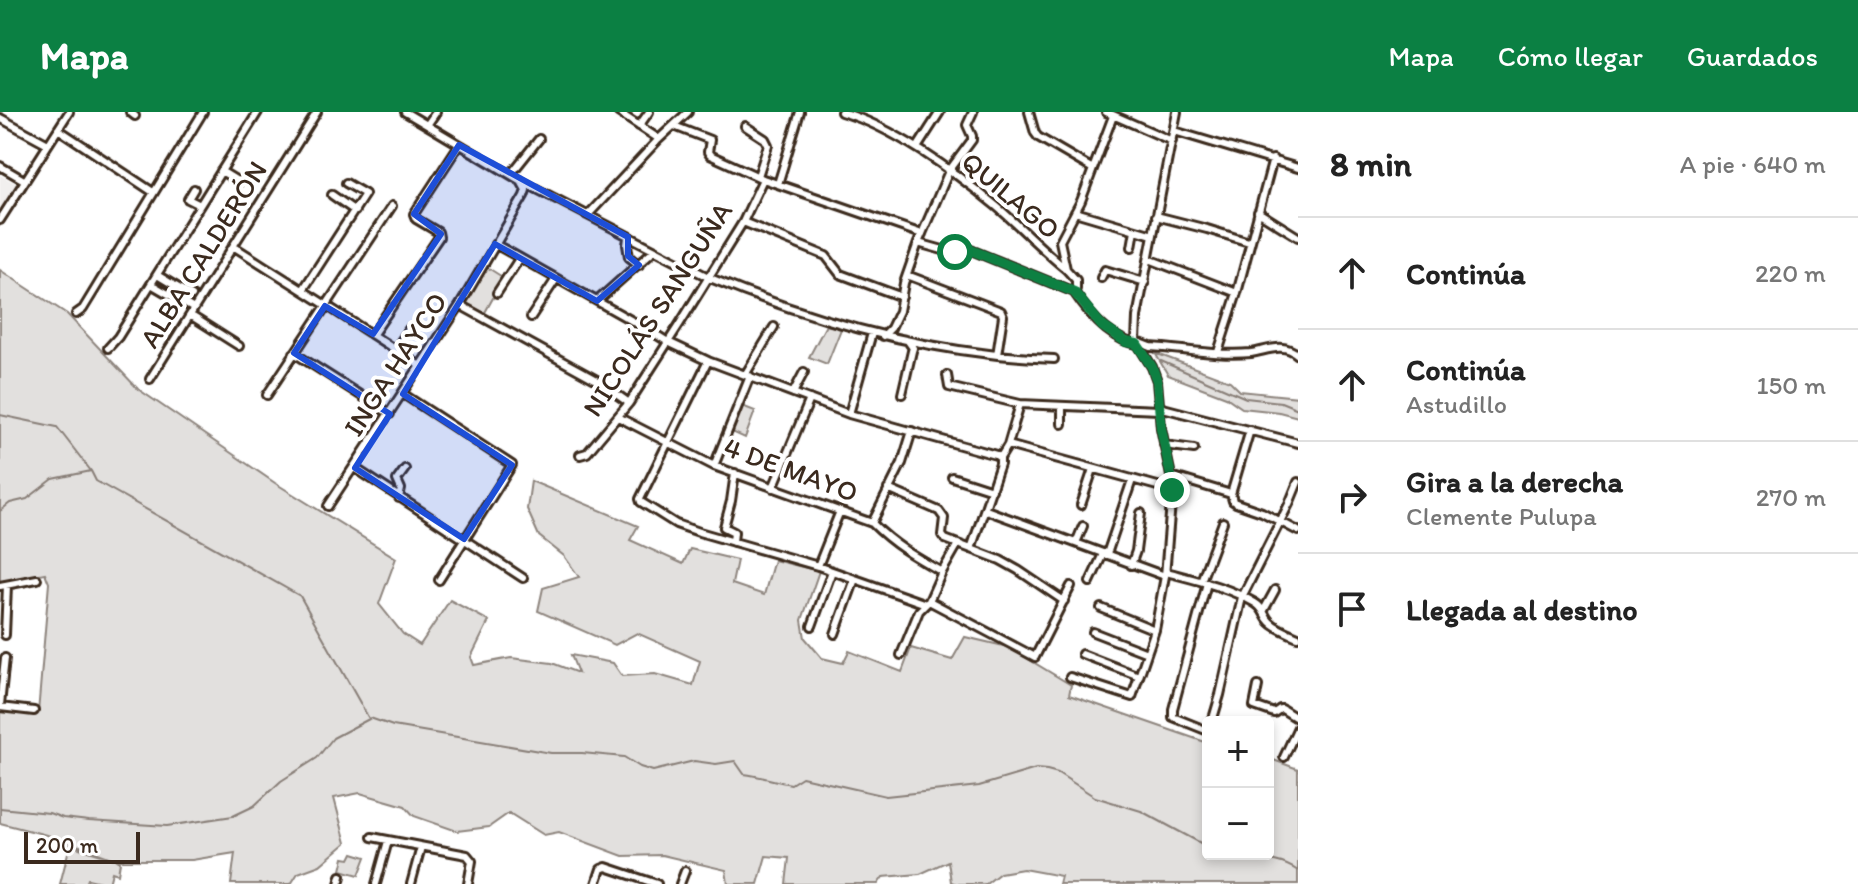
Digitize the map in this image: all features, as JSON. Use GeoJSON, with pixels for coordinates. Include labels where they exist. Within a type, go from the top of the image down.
{"type":"FeatureCollection","features":[{"type":"Feature","properties":{"kind":"street"},"geometry":{"type":"LineString","coordinates":[[0,220],[69,112]]}},
{"type":"Feature","properties":{"kind":"street"},"geometry":{"type":"LineString","coordinates":[[76,314],[83,309],[203,112]]}},
{"type":"Feature","properties":{"kind":"street"},"geometry":{"type":"LineString","coordinates":[[108,348],[118,337],[258,112]]}},
{"type":"Feature","properties":{"kind":"street","name":"ALBA CALDERÓN"},"geometry":{"type":"LineString","coordinates":[[150,379],[317,112]]}},
{"type":"Feature","properties":{"kind":"street"},"geometry":{"type":"LineString","coordinates":[[405,112],[521,181],[710,278],[790,308],[883,336],[997,355],[1054,359]]}},
{"type":"Feature","properties":{"kind":"street"},"geometry":{"type":"LineString","coordinates":[[427,125],[436,112]]}},
{"type":"Feature","properties":{"kind":"street"},"geometry":{"type":"LineString","coordinates":[[618,112],[659,139]]}},
{"type":"Feature","properties":{"kind":"street"},"geometry":{"type":"LineString","coordinates":[[639,126],[649,112]]}},
{"type":"Feature","properties":{"kind":"street"},"geometry":{"type":"LineString","coordinates":[[588,215],[688,112]]}},
{"type":"Feature","properties":{"kind":"street"},"geometry":{"type":"LineString","coordinates":[[778,184],[800,112]]}},
{"type":"Feature","properties":{"kind":"street","name":"QUILAGO"},"geometry":{"type":"LineString","coordinates":[[841,112],[863,115],[917,148],[997,206],[1066,269]]}},
{"type":"Feature","properties":{"kind":"street"},"geometry":{"type":"LineString","coordinates":[[917,148],[940,112]]}},
{"type":"Feature","properties":{"kind":"street"},"geometry":{"type":"LineString","coordinates":[[883,336],[891,328],[899,311],[918,243],[949,171],[972,140],[967,125],[972,112]]}},
{"type":"Feature","properties":{"kind":"street"},"geometry":{"type":"LineString","coordinates":[[1029,112],[1038,137],[1093,169]]}},
{"type":"Feature","properties":{"kind":"street"},"geometry":{"type":"LineString","coordinates":[[1106,112],[1172,141]]}},
{"type":"Feature","properties":{"kind":"street"},"geometry":{"type":"LineString","coordinates":[[1070,677],[1132,697],[1155,630],[1166,574],[1171,476],[1156,375],[1137,342],[1137,317],[1177,112]]}},
{"type":"Feature","properties":{"kind":"street"},"geometry":{"type":"LineString","coordinates":[[1074,292],[1076,280],[1066,269],[1060,241],[1075,212],[1113,116]]}},
{"type":"Feature","properties":{"kind":"street"},"geometry":{"type":"LineString","coordinates":[[0,118],[48,144]]}},
{"type":"Feature","properties":{"kind":"street"},"geometry":{"type":"LineString","coordinates":[[674,126],[708,138],[710,155],[760,178],[922,234]]}},
{"type":"Feature","properties":{"kind":"street","name":"NICOLÁS SANGUÑA"},"geometry":{"type":"LineString","coordinates":[[580,455],[587,453],[629,403],[743,222],[760,178],[768,145],[767,140],[745,126]]}},
{"type":"Feature","properties":{"kind":"street"},"geometry":{"type":"LineString","coordinates":[[58,129],[153,192]]}},
{"type":"Feature","properties":{"kind":"street"},"geometry":{"type":"LineString","coordinates":[[1174,131],[1298,168]]}},
{"type":"Feature","properties":{"kind":"street"},"geometry":{"type":"LineString","coordinates":[[511,174],[539,139]]}},
{"type":"Feature","properties":{"kind":"street"},"geometry":{"type":"LineString","coordinates":[[373,334],[439,237],[438,232],[416,219],[414,214],[459,145]]}},
{"type":"Feature","properties":{"kind":"street"},"geometry":{"type":"LineString","coordinates":[[1218,352],[1273,159]]}},
{"type":"Feature","properties":{"kind":"street"},"geometry":{"type":"LineString","coordinates":[[0,166],[24,180]]}},
{"type":"Feature","properties":{"kind":"street"},"geometry":{"type":"LineString","coordinates":[[221,171],[239,182]]}},
{"type":"Feature","properties":{"kind":"street","name":"INGA HAYCO"},"geometry":{"type":"LineString","coordinates":[[328,506],[460,305],[526,193],[521,181]]}},
{"type":"Feature","properties":{"kind":"street"},"geometry":{"type":"LineString","coordinates":[[303,290],[365,194],[346,183]]}},
{"type":"Feature","properties":{"kind":"street"},"geometry":{"type":"LineString","coordinates":[[182,207],[194,189]]}},
{"type":"Feature","properties":{"kind":"street"},"geometry":{"type":"LineString","coordinates":[[332,195],[355,211]]}},
{"type":"Feature","properties":{"kind":"street"},"geometry":{"type":"LineString","coordinates":[[188,199],[200,205]]}},
{"type":"Feature","properties":{"kind":"street"},"geometry":{"type":"LineString","coordinates":[[267,395],[392,206]]}},
{"type":"Feature","properties":{"kind":"street"},"geometry":{"type":"LineString","coordinates":[[1075,212],[1153,235]]}},
{"type":"Feature","properties":{"kind":"street"},"geometry":{"type":"LineString","coordinates":[[1258,212],[1298,237]]}},
{"type":"Feature","properties":{"kind":"street"},"geometry":{"type":"LineString","coordinates":[[1156,216],[1249,242]]}},
{"type":"Feature","properties":{"kind":"street"},"geometry":{"type":"LineString","coordinates":[[743,222],[826,256],[840,274],[902,297]]}},
{"type":"Feature","properties":{"kind":"street"},"geometry":{"type":"LineString","coordinates":[[1132,247],[1135,230]]}},
{"type":"Feature","properties":{"kind":"street"},"geometry":{"type":"LineString","coordinates":[[628,237],[629,257],[639,265]]}},
{"type":"Feature","properties":{"kind":"street"},"geometry":{"type":"LineString","coordinates":[[918,243],[950,252],[966,248],[1074,292],[1102,326],[1126,342],[1235,354],[1282,347],[1298,355]]}},
{"type":"Feature","properties":{"kind":"street"},"geometry":{"type":"LineString","coordinates":[[232,244],[420,366]]}},
{"type":"Feature","properties":{"kind":"street"},"geometry":{"type":"LineString","coordinates":[[495,244],[668,342],[708,361],[849,414],[1000,458]]}},
{"type":"Feature","properties":{"kind":"street"},"geometry":{"type":"LineString","coordinates":[[597,301],[654,250]]}},
{"type":"Feature","properties":{"kind":"street"},"geometry":{"type":"LineString","coordinates":[[497,293],[519,259]]}},
{"type":"Feature","properties":{"kind":"street"},"geometry":{"type":"LineString","coordinates":[[1149,259],[1237,293]]}},
{"type":"Feature","properties":{"kind":"street"},"geometry":{"type":"LineString","coordinates":[[1101,278],[1105,270],[1145,282]]}},
{"type":"Feature","properties":{"kind":"street"},"geometry":{"type":"LineString","coordinates":[[157,275],[192,296]]}},
{"type":"Feature","properties":{"kind":"street"},"geometry":{"type":"LineString","coordinates":[[907,275],[1001,311],[1003,316],[997,355]]}},
{"type":"Feature","properties":{"kind":"street"},"geometry":{"type":"LineString","coordinates":[[531,317],[556,279]]}},
{"type":"Feature","properties":{"kind":"street"},"geometry":{"type":"LineString","coordinates":[[151,284],[239,346]]}},
{"type":"Feature","properties":{"kind":"street"},"geometry":{"type":"LineString","coordinates":[[460,305],[595,379],[629,403]]}},
{"type":"Feature","properties":{"kind":"street"},"geometry":{"type":"LineString","coordinates":[[714,466],[748,376],[774,327]]}},
{"type":"Feature","properties":{"kind":"street"},"geometry":{"type":"LineString","coordinates":[[395,350],[409,329]]}},
{"type":"Feature","properties":{"kind":"street"},"geometry":{"type":"LineString","coordinates":[[849,414],[872,333]]}},
{"type":"Feature","properties":{"kind":"street"},"geometry":{"type":"LineString","coordinates":[[902,394],[913,348],[908,341]]}},
{"type":"Feature","properties":{"kind":"street"},"geometry":{"type":"LineString","coordinates":[[294,353],[390,414]]}},
{"type":"Feature","properties":{"kind":"street"},"geometry":{"type":"LineString","coordinates":[[708,361],[640,499],[676,524],[928,602],[1035,657],[1071,586]]}},
{"type":"Feature","properties":{"kind":"street"},"geometry":{"type":"LineString","coordinates":[[793,393],[804,372]]}},
{"type":"Feature","properties":{"kind":"street"},"geometry":{"type":"LineString","coordinates":[[947,375],[949,387],[1020,404],[1159,409],[1298,443]]}},
{"type":"Feature","properties":{"kind":"street"},"geometry":{"type":"LineString","coordinates":[[403,394],[512,465],[439,580]]}},
{"type":"Feature","properties":{"kind":"street"},"geometry":{"type":"LineString","coordinates":[[773,488],[810,399]]}},
{"type":"Feature","properties":{"kind":"street"},"geometry":{"type":"LineString","coordinates":[[971,549],[1020,404]]}},
{"type":"Feature","properties":{"kind":"street"},"geometry":{"type":"LineString","coordinates":[[1062,406],[1062,424]]}},
{"type":"Feature","properties":{"kind":"street","name":"4 DE MAYO"},"geometry":{"type":"LineString","coordinates":[[618,417],[714,466],[872,523],[904,552],[942,572]]}},
{"type":"Feature","properties":{"kind":"street"},"geometry":{"type":"LineString","coordinates":[[1250,430],[1231,494],[1233,501],[1298,531]]}},
{"type":"Feature","properties":{"kind":"street"},"geometry":{"type":"LineString","coordinates":[[872,523],[902,463],[912,431]]}},
{"type":"Feature","properties":{"kind":"street"},"geometry":{"type":"LineString","coordinates":[[1008,445],[1172,490]]}},
{"type":"Feature","properties":{"kind":"street"},"geometry":{"type":"LineString","coordinates":[[1164,445],[1194,449]]}},
{"type":"Feature","properties":{"kind":"street"},"geometry":{"type":"LineString","coordinates":[[355,468],[523,578]]}},
{"type":"Feature","properties":{"kind":"street"},"geometry":{"type":"LineString","coordinates":[[386,489],[405,469]]}},
{"type":"Feature","properties":{"kind":"street"},"geometry":{"type":"LineString","coordinates":[[1081,505],[1093,469]]}},
{"type":"Feature","properties":{"kind":"street"},"geometry":{"type":"LineString","coordinates":[[733,542],[734,532],[724,527],[735,473]]}},
{"type":"Feature","properties":{"kind":"street"},"geometry":{"type":"LineString","coordinates":[[1171,476],[1231,494]]}},
{"type":"Feature","properties":{"kind":"street"},"geometry":{"type":"LineString","coordinates":[[952,477],[992,490]]}},
{"type":"Feature","properties":{"kind":"street"},"geometry":{"type":"LineString","coordinates":[[397,480],[401,489],[399,498]]}},
{"type":"Feature","properties":{"kind":"street"},"geometry":{"type":"LineString","coordinates":[[1090,582],[1103,554],[1108,551],[1132,480]]}},
{"type":"Feature","properties":{"kind":"street"},"geometry":{"type":"LineString","coordinates":[[1214,716],[1242,597],[1298,482]]}},
{"type":"Feature","properties":{"kind":"street"},"geometry":{"type":"LineString","coordinates":[[888,489],[939,511],[944,518],[942,535],[945,539],[1018,570],[1064,601]]}},
{"type":"Feature","properties":{"kind":"street"},"geometry":{"type":"LineString","coordinates":[[986,510],[1131,565],[1204,582],[1242,597],[1264,610],[1273,625],[1298,637]]}},
{"type":"Feature","properties":{"kind":"street"},"geometry":{"type":"LineString","coordinates":[[818,566],[840,511]]}},
{"type":"Feature","properties":{"kind":"street"},"geometry":{"type":"LineString","coordinates":[[1131,565],[1141,513]]}},
{"type":"Feature","properties":{"kind":"street"},"geometry":{"type":"LineString","coordinates":[[1202,729],[1173,719],[1173,709],[1204,582],[1223,522]]}},
{"type":"Feature","properties":{"kind":"street"},"geometry":{"type":"LineString","coordinates":[[1076,543],[1083,526]]}},
{"type":"Feature","properties":{"kind":"street"},"geometry":{"type":"LineString","coordinates":[[901,655],[919,611],[928,602],[958,544]]}},
{"type":"Feature","properties":{"kind":"street"},"geometry":{"type":"LineString","coordinates":[[812,626],[832,571]]}},
{"type":"Feature","properties":{"kind":"street"},"geometry":{"type":"LineString","coordinates":[[5,635],[4,586],[37,579]]}},
{"type":"Feature","properties":{"kind":"street"},"geometry":{"type":"LineString","coordinates":[[835,634],[855,579]]}},
{"type":"Feature","properties":{"kind":"street"},"geometry":{"type":"LineString","coordinates":[[1264,610],[1275,590]]}},
{"type":"Feature","properties":{"kind":"street"},"geometry":{"type":"LineString","coordinates":[[1101,608],[1155,630]]}},
{"type":"Feature","properties":{"kind":"street"},"geometry":{"type":"LineString","coordinates":[[1093,632],[1147,653]]}},
{"type":"Feature","properties":{"kind":"street"},"geometry":{"type":"LineString","coordinates":[[1082,654],[1139,676]]}},
{"type":"Feature","properties":{"kind":"street"},"geometry":{"type":"LineString","coordinates":[[5,658],[0,706],[34,711]]}},
{"type":"Feature","properties":{"kind":"street"},"geometry":{"type":"LineString","coordinates":[[1258,686],[1254,706],[1274,713],[1282,709],[1298,719]]}},
{"type":"Feature","properties":{"kind":"street"},"geometry":{"type":"LineString","coordinates":[[1284,757],[1298,727]]}},
{"type":"Feature","properties":{"kind":"street"},"geometry":{"type":"LineString","coordinates":[[372,837],[470,857],[468,884]]}},
{"type":"Feature","properties":{"kind":"street"},"geometry":{"type":"LineString","coordinates":[[376,884],[388,841]]}},
{"type":"Feature","properties":{"kind":"street"},"geometry":{"type":"LineString","coordinates":[[411,884],[421,847]]}},
{"type":"Feature","properties":{"kind":"street"},"geometry":{"type":"LineString","coordinates":[[596,884],[601,869],[606,867],[657,884]]}},
{"type":"Feature","properties":{"kind":"street"},"geometry":{"type":"LineString","coordinates":[[680,884],[685,871]]}},
{"type":"Feature","properties":{"kind":"street"},"geometry":{"type":"LineString","coordinates":[[339,884],[341,876]]}},
{"type":"Feature","properties":{"kind":"highlighted area"},"geometry":{"type":"Polygon","coordinates":[[[459,145],[628,237],[628,256],[639,265],[597,301],[495,244],[403,394],[512,465],[464,539],[355,468],[390,414],[294,353],[325,306],[373,334],[441,234],[414,214],[459,145]]]}},
{"type":"Feature","properties":{"kind":"shaded area"},"geometry":{"type":"Polygon","coordinates":[[[0,175],[17,184],[0,215],[0,175]]]}},
{"type":"Feature","properties":{"kind":"shaded area"},"geometry":{"type":"Polygon","coordinates":[[[485,266],[504,278],[483,316],[463,304],[485,266]]]}},
{"type":"Feature","properties":{"kind":"shaded area"},"geometry":{"type":"Polygon","coordinates":[[[0,270],[67,314],[138,389],[275,483],[396,558],[379,604],[403,634],[420,645],[450,600],[489,621],[471,657],[474,665],[511,658],[552,663],[578,673],[571,655],[613,663],[622,676],[655,674],[693,685],[700,661],[637,633],[615,645],[538,611],[543,588],[579,577],[564,556],[539,536],[527,509],[531,481],[638,526],[630,540],[683,564],[690,549],[737,560],[732,584],[764,595],[774,560],[819,571],[802,620],[805,638],[822,658],[843,663],[849,651],[902,672],[911,648],[952,660],[965,637],[1008,647],[1071,685],[1069,695],[1202,741],[1202,860],[1274,860],[1274,760],[1298,769],[1298,884],[1059,884],[1061,876],[1023,869],[1000,873],[986,884],[957,884],[951,882],[948,861],[920,874],[883,877],[878,884],[786,884],[789,858],[766,856],[758,884],[728,884],[726,870],[662,855],[623,856],[559,832],[544,835],[509,813],[489,827],[457,831],[414,816],[405,806],[360,793],[334,798],[346,843],[320,865],[298,873],[291,884],[231,884],[235,853],[192,860],[117,860],[120,862],[118,874],[112,872],[109,884],[88,879],[86,884],[60,884],[70,845],[114,859],[58,838],[0,823],[0,709],[38,713],[49,583],[45,573],[0,582],[0,270]]]}},
{"type":"Feature","properties":{"kind":"shaded area"},"geometry":{"type":"Polygon","coordinates":[[[826,325],[841,329],[827,364],[809,357],[826,325]]]}},
{"type":"Feature","properties":{"kind":"shaded area"},"geometry":{"type":"Polygon","coordinates":[[[1155,353],[1230,381],[1240,391],[1298,397],[1298,417],[1242,408],[1226,397],[1168,375],[1155,353]]]}},
{"type":"Feature","properties":{"kind":"shaded area"},"geometry":{"type":"Polygon","coordinates":[[[742,406],[755,411],[745,438],[732,432],[742,406]]]}},
{"type":"Feature","properties":{"kind":"shaded area"},"geometry":{"type":"Polygon","coordinates":[[[353,853],[366,857],[359,875],[341,870],[344,858],[350,859],[353,853]]]}},
{"type":"Feature","properties":{"kind":"waterway"},"geometry":{"type":"LineString","coordinates":[[1161,361],[1246,398],[1281,402],[1298,409]]}},
{"type":"Feature","properties":{"kind":"waterway"},"geometry":{"type":"LineString","coordinates":[[0,415],[57,427],[96,481],[300,596],[368,717]]}},
{"type":"Feature","properties":{"kind":"waterway"},"geometry":{"type":"LineString","coordinates":[[0,511],[10,503],[27,499],[53,479],[91,471]]}},
{"type":"Feature","properties":{"kind":"waterway"},"geometry":{"type":"LineString","coordinates":[[370,718],[393,726],[551,753],[624,757],[653,771],[694,761],[716,764],[735,761],[744,774],[791,784],[802,777],[886,796],[979,786],[1036,769],[1047,770],[1058,773],[1095,797],[1141,811],[1202,844]]}},
{"type":"Feature","properties":{"kind":"waterway"},"geometry":{"type":"LineString","coordinates":[[0,808],[89,821],[167,826],[233,816],[254,806],[281,781],[317,758],[333,738],[369,719]]}},
{"type":"Feature","properties":{"kind":"waterway"},"geometry":{"type":"LineString","coordinates":[[1262,860],[1280,862],[1298,871]]}},
{"type":"Feature","properties":{"kind":"route"},"geometry":{"type":"LineString","coordinates":[[955,252],[966,248],[1074,292],[1102,326],[1126,342],[1137,344],[1156,375],[1172,490]]}}]}
